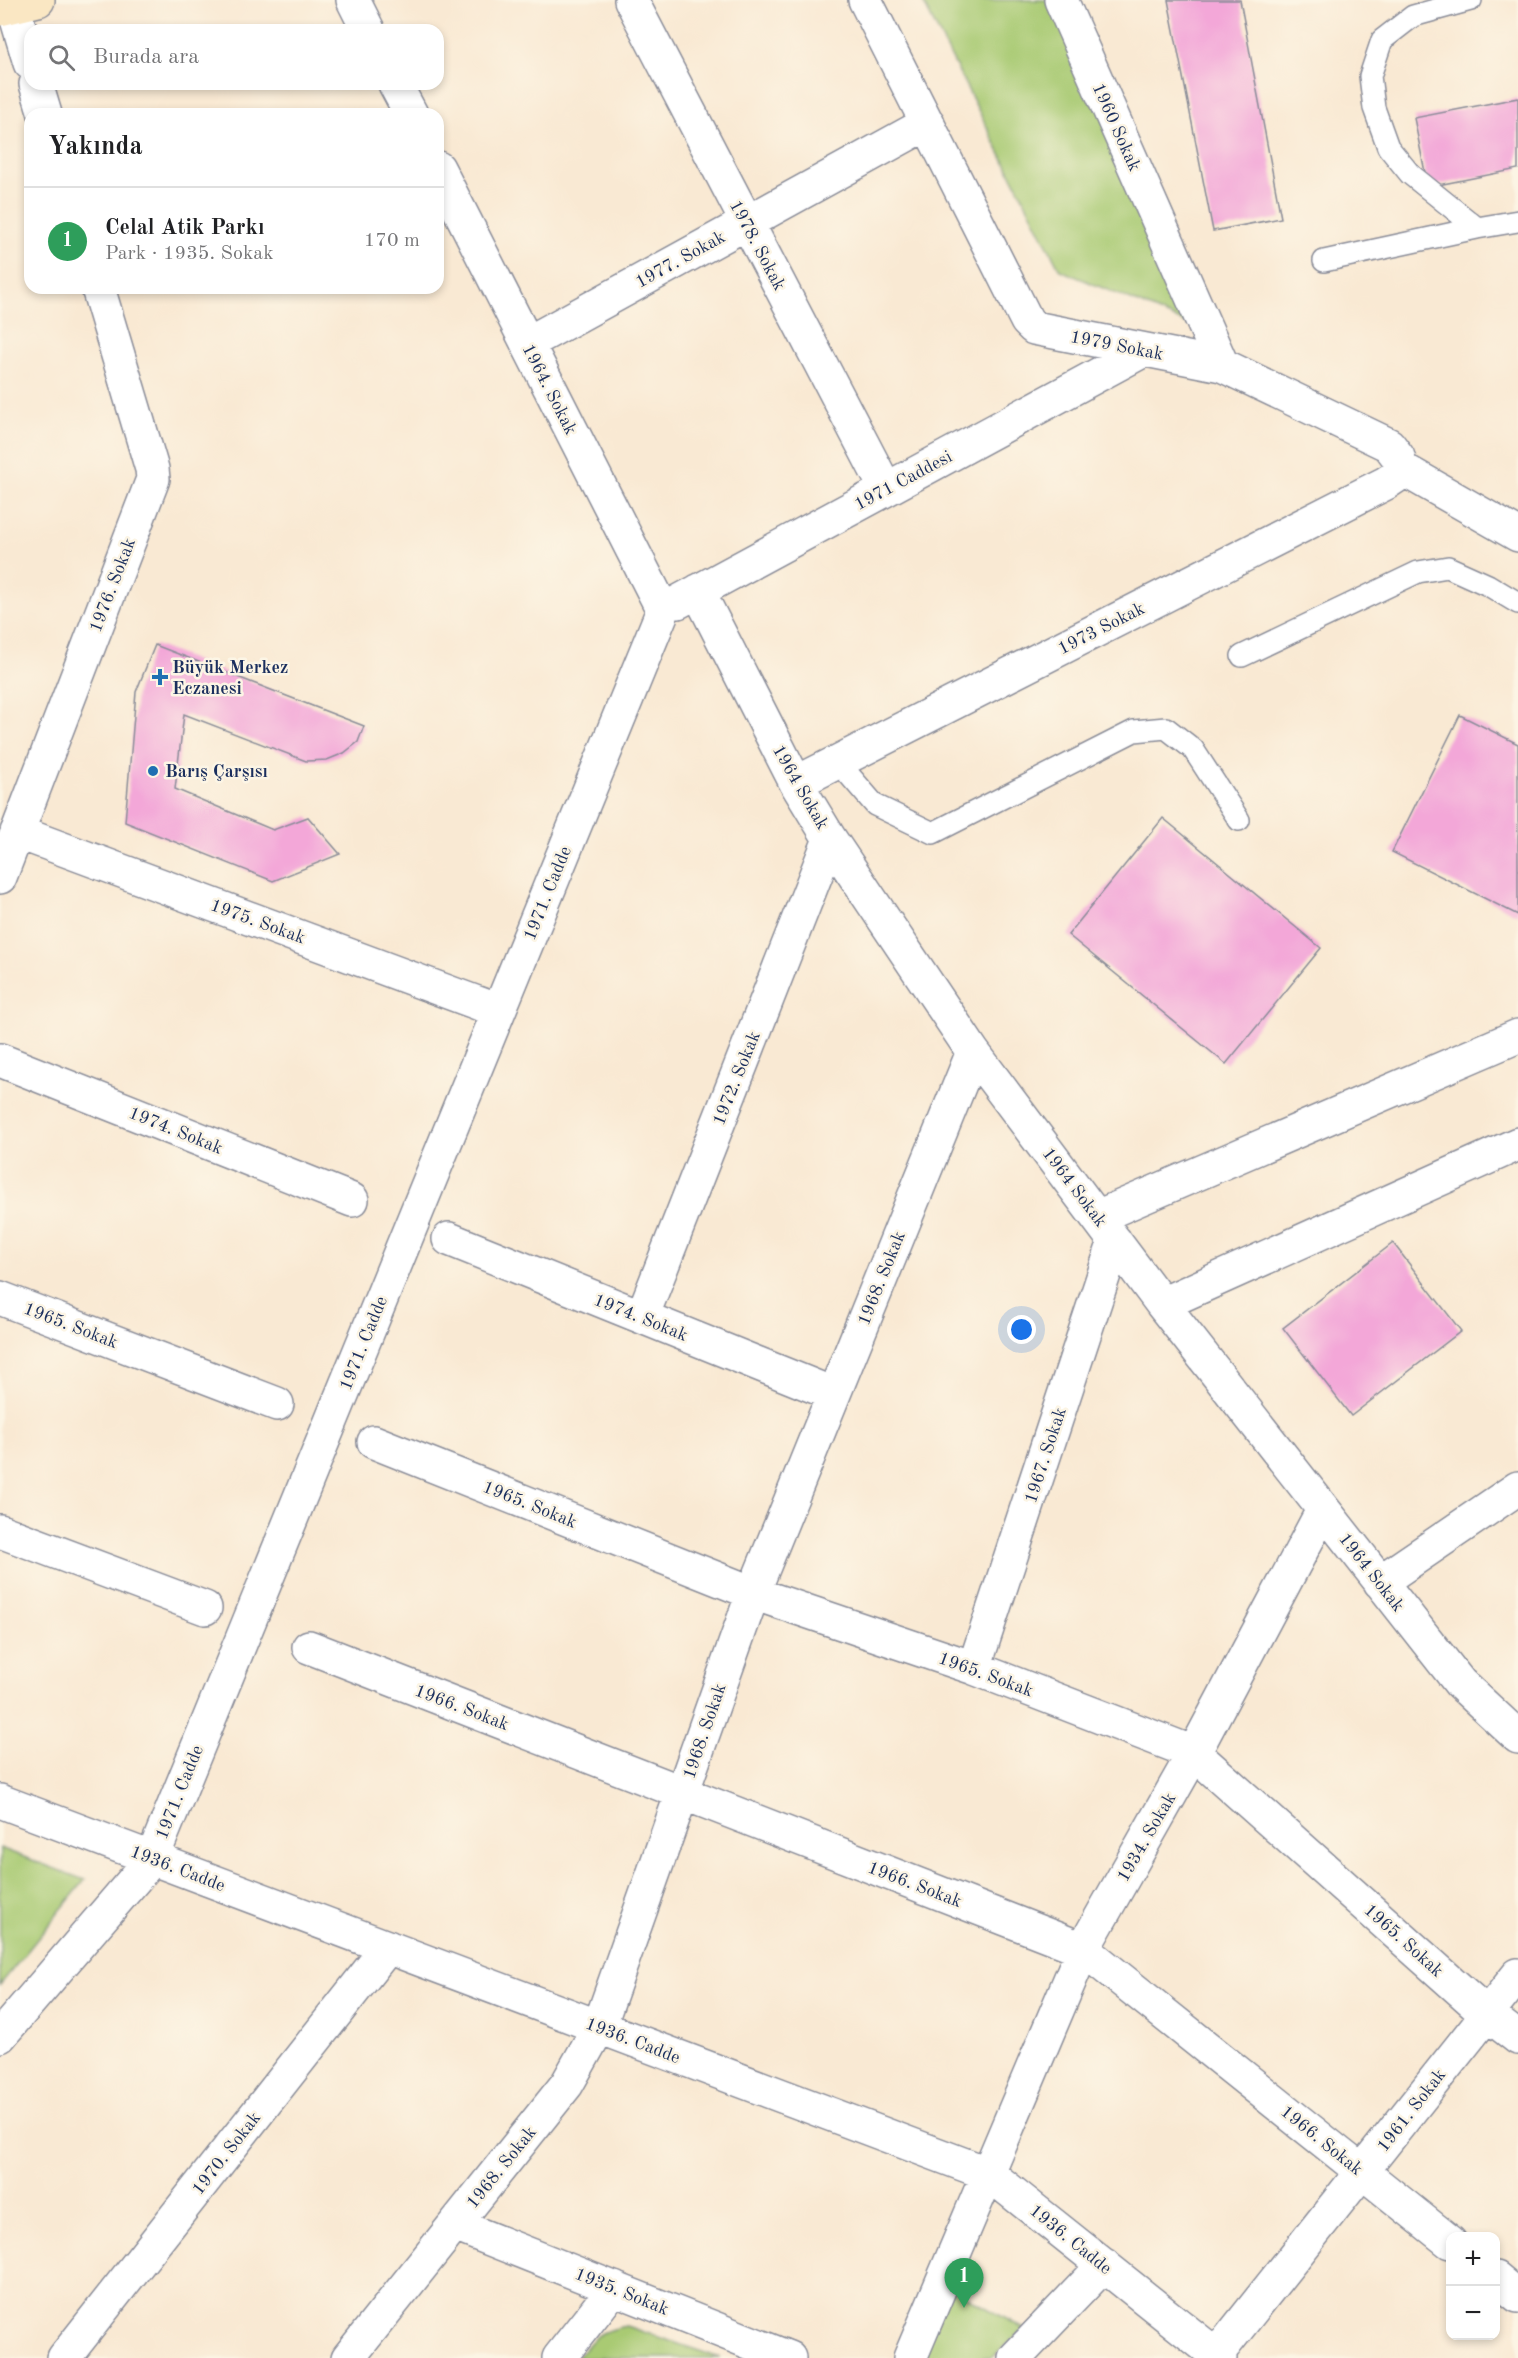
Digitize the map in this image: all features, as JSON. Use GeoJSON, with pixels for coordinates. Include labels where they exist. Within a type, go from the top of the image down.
{"type":"FeatureCollection","features":[{"type":"Feature","properties":{"kind":"street"},"geometry":{"type":"LineString","coordinates":[[353,0],[365,24]]}},
{"type":"Feature","properties":{"kind":"street","name":"1978. Sokak"},"geometry":{"type":"LineString","coordinates":[[631,0],[886,489]]}},
{"type":"Feature","properties":{"kind":"street","name":"1979 Sokak"},"geometry":{"type":"LineString","coordinates":[[865,0],[1027,321],[1034,328],[1222,365],[1389,446],[1398,457],[1401,468],[1518,535]]}},
{"type":"Feature","properties":{"kind":"street","name":"1960 Sokak"},"geometry":{"type":"LineString","coordinates":[[1061,0],[1222,365]]}},
{"type":"Feature","properties":{"kind":"street"},"geometry":{"type":"LineString","coordinates":[[17,5],[24,36]]}},
{"type":"Feature","properties":{"kind":"street"},"geometry":{"type":"LineString","coordinates":[[38,90],[43,108]]}},
{"type":"Feature","properties":{"kind":"street"},"geometry":{"type":"LineString","coordinates":[[398,90],[408,108]]}},
{"type":"Feature","properties":{"kind":"street","name":"1977. Sokak"},"geometry":{"type":"LineString","coordinates":[[528,343],[928,123]]}},
{"type":"Feature","properties":{"kind":"street","name":"1964. Sokak"},"geometry":{"type":"LineString","coordinates":[[444,180],[663,610]]}},
{"type":"Feature","properties":{"kind":"street","name":"1976. Sokak"},"geometry":{"type":"LineString","coordinates":[[0,877],[153,479],[152,469],[100,294]]}},
{"type":"Feature","properties":{"kind":"street","name":"1971 Caddesi"},"geometry":{"type":"LineString","coordinates":[[663,610],[1144,350]]}},
{"type":"Feature","properties":{"kind":"street","name":"1973 Sokak"},"geometry":{"type":"LineString","coordinates":[[796,783],[1386,483],[1395,477],[1401,468]]}},
{"type":"Feature","properties":{"kind":"street","name":"1964 Sokak"},"geometry":{"type":"LineString","coordinates":[[698,591],[796,783],[830,839],[973,1052],[1162,1304],[1460,1683],[1518,1737]]}},
{"type":"Feature","properties":{"kind":"street","name":"1971. Cadde"},"geometry":{"type":"LineString","coordinates":[[0,2036],[152,1858],[663,610]]}},
{"type":"Feature","properties":{"kind":"street","name":"1975. Sokak"},"geometry":{"type":"LineString","coordinates":[[17,832],[499,1011]]}},
{"type":"Feature","properties":{"kind":"street","name":"1972. Sokak"},"geometry":{"type":"LineString","coordinates":[[642,1317],[830,839]]}},
{"type":"Feature","properties":{"kind":"street"},"geometry":{"type":"LineString","coordinates":[[1106,1229],[1518,1036]]}},
{"type":"Feature","properties":{"kind":"street","name":"1968. Sokak"},"geometry":{"type":"LineString","coordinates":[[348,2358],[567,2084],[599,2027],[753,1593],[973,1052]]}},
{"type":"Feature","properties":{"kind":"street","name":"1974. Sokak"},"geometry":{"type":"LineString","coordinates":[[0,1060],[352,1200]]}},
{"type":"Feature","properties":{"kind":"street"},"geometry":{"type":"LineString","coordinates":[[1162,1304],[1518,1144]]}},
{"type":"Feature","properties":{"kind":"street","name":"1967. Sokak"},"geometry":{"type":"LineString","coordinates":[[974,1668],[1106,1229]]}},
{"type":"Feature","properties":{"kind":"street","name":"1974. Sokak"},"geometry":{"type":"LineString","coordinates":[[448,1239],[833,1394]]}},
{"type":"Feature","properties":{"kind":"street","name":"1965. Sokak"},"geometry":{"type":"LineString","coordinates":[[0,1298],[277,1404]]}},
{"type":"Feature","properties":{"kind":"street","name":"1965. Sokak"},"geometry":{"type":"LineString","coordinates":[[374,1442],[753,1593],[974,1668],[1194,1753],[1518,2038]]}},
{"type":"Feature","properties":{"kind":"street"},"geometry":{"type":"LineString","coordinates":[[1380,1582],[1518,1488]]}},
{"type":"Feature","properties":{"kind":"street","name":"1934. Sokak"},"geometry":{"type":"LineString","coordinates":[[989,2174],[1083,1949],[1194,1753],[1323,1510]]}},
{"type":"Feature","properties":{"kind":"street"},"geometry":{"type":"LineString","coordinates":[[0,1531],[205,1608]]}},
{"type":"Feature","properties":{"kind":"street","name":"1966. Sokak"},"geometry":{"type":"LineString","coordinates":[[309,1647],[1083,1949],[1446,2239]]}},
{"type":"Feature","properties":{"kind":"street","name":"1936. Cadde"},"geometry":{"type":"LineString","coordinates":[[0,1801],[989,2174],[1217,2357]]}},
{"type":"Feature","properties":{"kind":"street","name":"1970. Sokak"},"geometry":{"type":"LineString","coordinates":[[64,2358],[388,1947]]}},
{"type":"Feature","properties":{"kind":"street","name":"1961. Sokak"},"geometry":{"type":"LineString","coordinates":[[1217,2357],[1518,1975]]}},
{"type":"Feature","properties":{"kind":"street"},"geometry":{"type":"LineString","coordinates":[[910,2358],[989,2174]]}},
{"type":"Feature","properties":{"kind":"street","name":"1935. Sokak"},"geometry":{"type":"LineString","coordinates":[[455,2225],[789,2358]]}},
{"type":"Feature","properties":{"kind":"street"},"geometry":{"type":"LineString","coordinates":[[1015,2358],[1104,2265]]}},
{"type":"Feature","properties":{"kind":"street"},"geometry":{"type":"LineString","coordinates":[[1500,2281],[1518,2296]]}},
{"type":"Feature","properties":{"kind":"street"},"geometry":{"type":"LineString","coordinates":[[559,2358],[614,2288]]}},
{"type":"Feature","properties":{"kind":"lane"},"geometry":{"type":"LineString","coordinates":[[1472,0],[1413,16],[1382,40],[1370,76],[1374,108],[1388,147],[1410,174],[1477,228]]}},
{"type":"Feature","properties":{"kind":"lane"},"geometry":{"type":"LineString","coordinates":[[1324,261],[1518,221]]}},
{"type":"Feature","properties":{"kind":"lane"},"geometry":{"type":"LineString","coordinates":[[1242,656],[1418,572],[1448,567],[1488,585],[1518,603]]}},
{"type":"Feature","properties":{"kind":"lane"},"geometry":{"type":"LineString","coordinates":[[838,762],[875,805],[933,833],[1134,731],[1166,728],[1192,749],[1239,820]]}},
{"type":"Feature","properties":{"kind":"green space"},"geometry":{"type":"Polygon","coordinates":[[[922,0],[1061,0],[1209,333],[1060,270],[922,0]]]}},
{"type":"Feature","properties":{"kind":"green space"},"geometry":{"type":"Polygon","coordinates":[[[0,1848],[85,1880],[0,1985],[0,1848]]]}},
{"type":"Feature","properties":{"kind":"green space"},"geometry":{"type":"Polygon","coordinates":[[[950,2287],[1024,2329],[992,2358],[920,2358],[950,2287]]]}},
{"type":"Feature","properties":{"kind":"green space"},"geometry":{"type":"Polygon","coordinates":[[[626,2326],[720,2358],[577,2358],[598,2336],[609,2330],[626,2326]]]}},
{"type":"Feature","properties":{"kind":"building"},"geometry":{"type":"Polygon","coordinates":[[[1168,0],[1240,0],[1281,218],[1213,231],[1168,0]]]}},
{"type":"Feature","properties":{"kind":"building"},"geometry":{"type":"Polygon","coordinates":[[[1518,98],[1518,169],[1428,187],[1414,118],[1518,98]]]}},
{"type":"Feature","properties":{"kind":"building","name":"Barış Çarşısı"},"geometry":{"type":"Polygon","coordinates":[[[155,645],[364,726],[358,742],[344,753],[327,760],[306,761],[184,714],[175,789],[273,830],[308,817],[340,854],[273,881],[125,822],[136,692],[155,645]]]}},
{"type":"Feature","properties":{"kind":"building"},"geometry":{"type":"Polygon","coordinates":[[[1460,715],[1518,744],[1518,915],[1392,852],[1460,715]]]}},
{"type":"Feature","properties":{"kind":"building"},"geometry":{"type":"Polygon","coordinates":[[[1163,818],[1321,948],[1226,1064],[1068,935],[1163,818]]]}},
{"type":"Feature","properties":{"kind":"building"},"geometry":{"type":"Polygon","coordinates":[[[1393,1243],[1461,1331],[1351,1416],[1283,1328],[1393,1243]]]}},
{"type":"Feature","properties":{"kind":"place","name":"Büyük Merkez Eczanesi"},"geometry":{"type":"Point","coordinates":[160,677]}},
{"type":"Feature","properties":{"kind":"place","name":"Barış Çarşısı"},"geometry":{"type":"Point","coordinates":[153,771]}},
{"type":"Feature","properties":{"kind":"place","name":"Celal Atik Parkı"},"geometry":{"type":"Point","coordinates":[964,2308]}}]}
